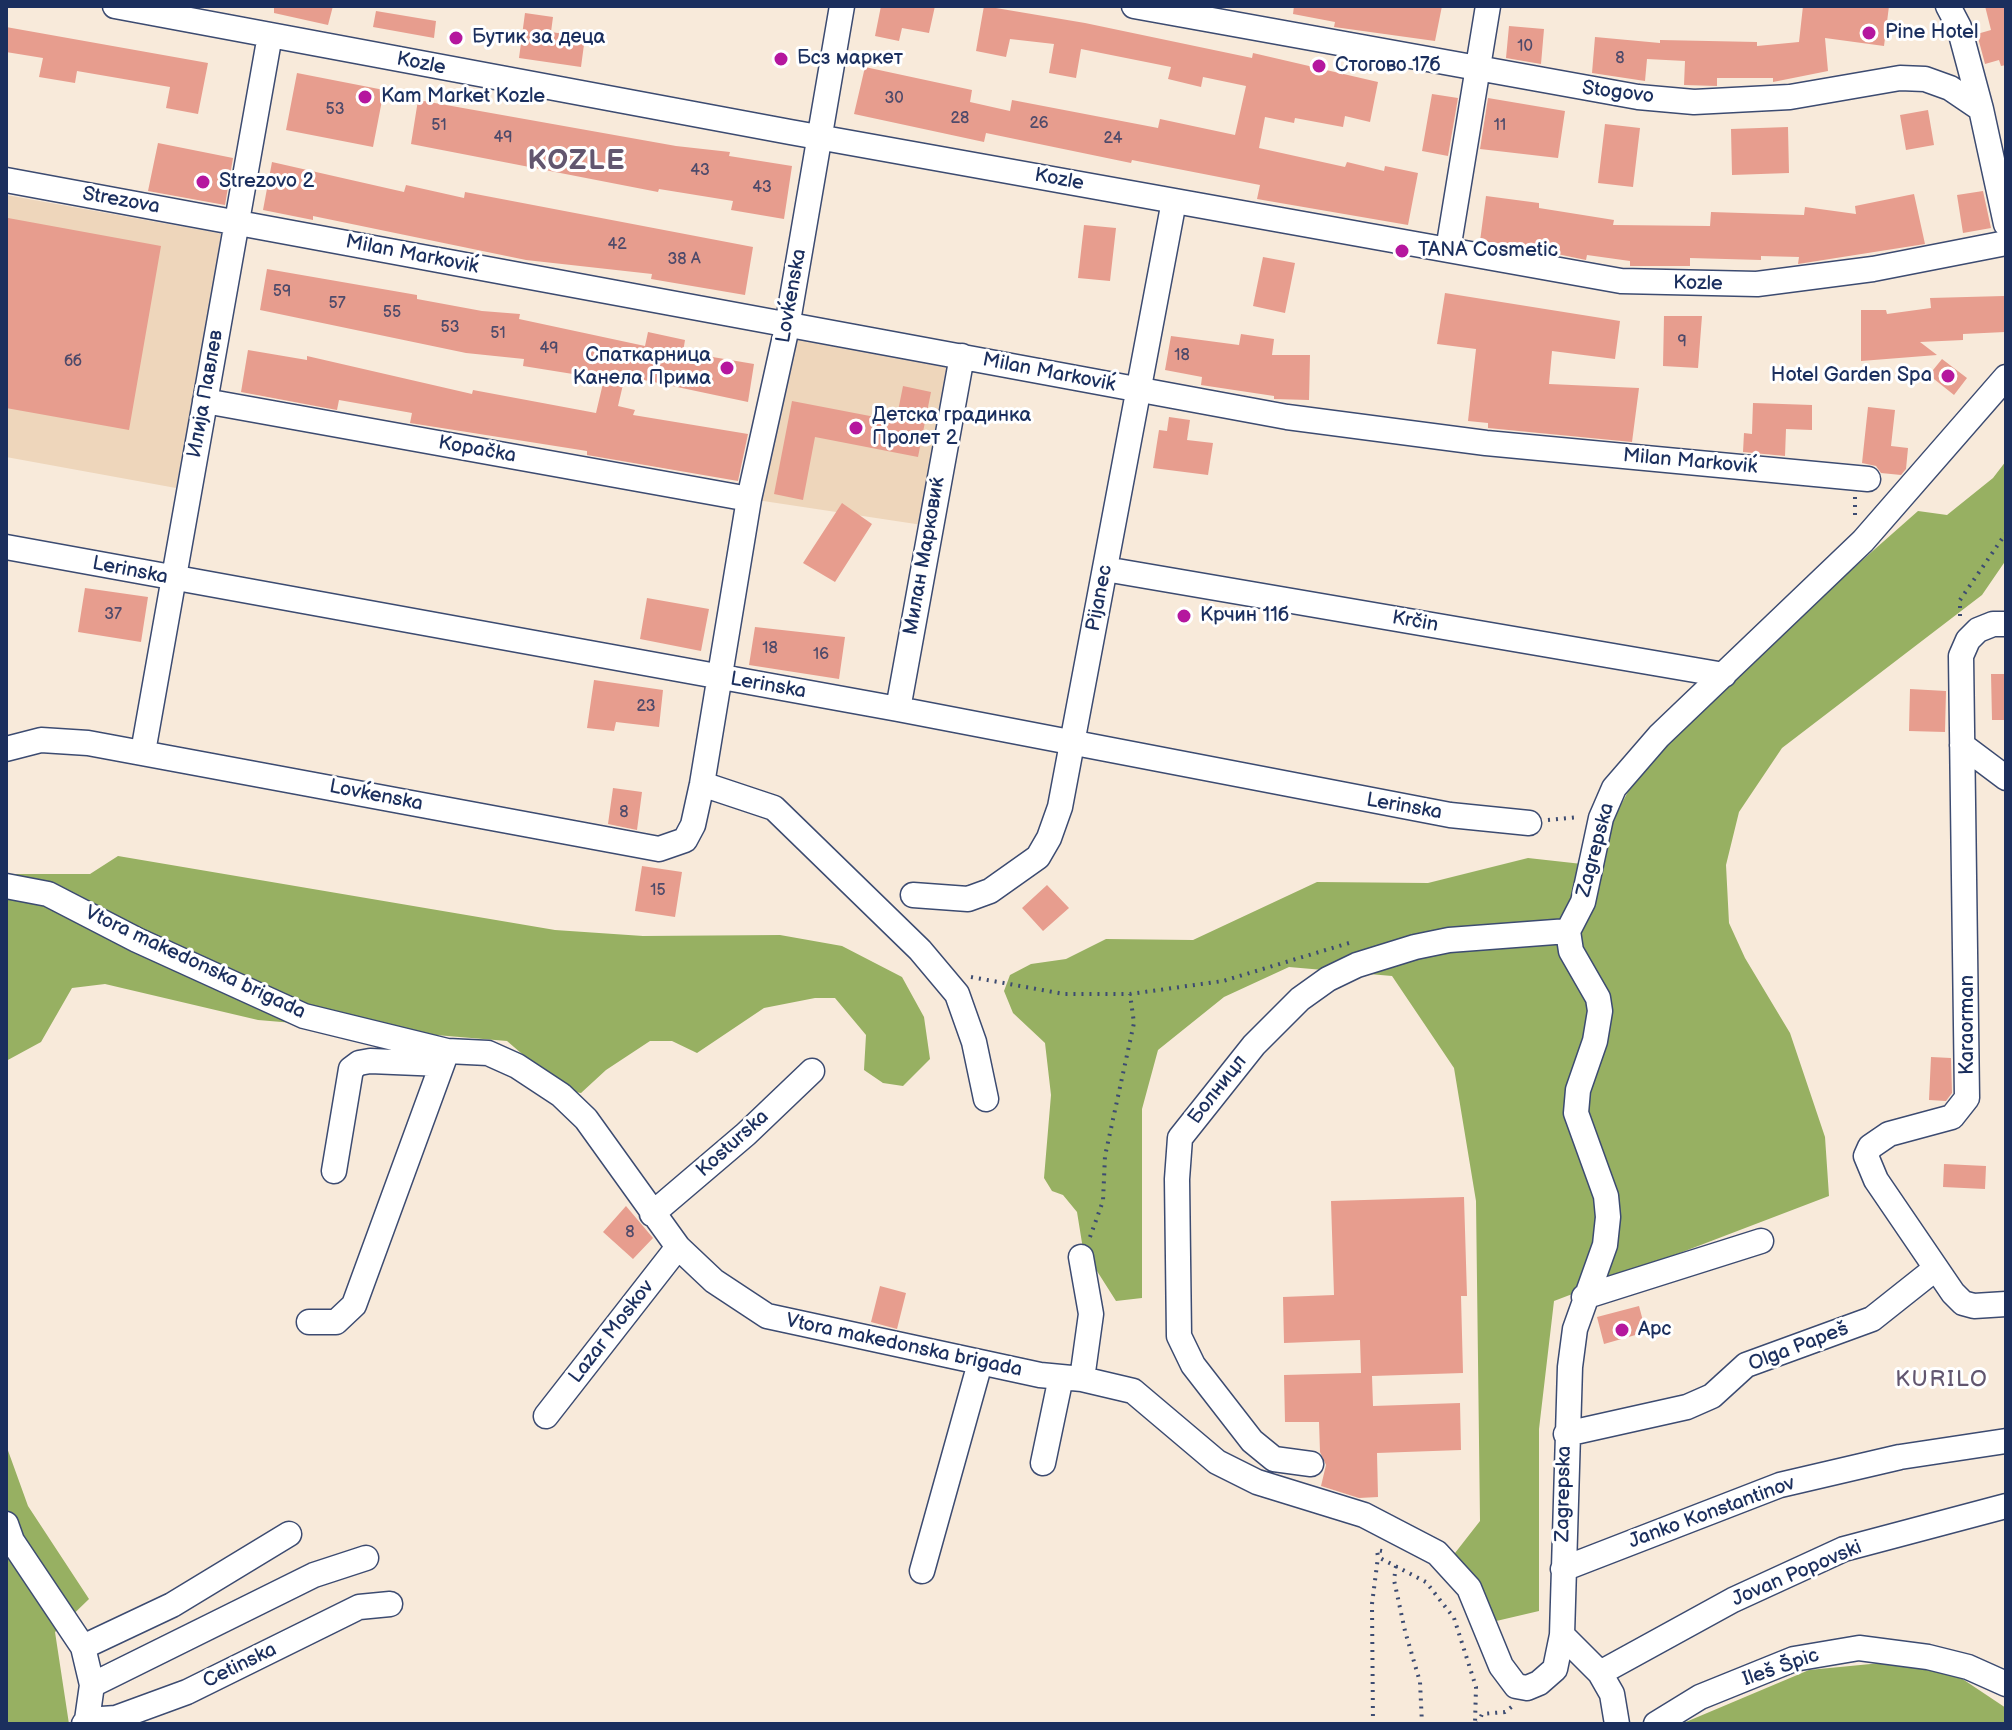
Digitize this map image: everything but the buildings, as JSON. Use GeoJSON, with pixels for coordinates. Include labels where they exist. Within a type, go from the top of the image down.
{"type":"FeatureCollection","features":[{"type":"Feature","properties":{"kind":"street","name":"Kozle"},"geometry":{"type":"LineString","coordinates":[[115,6],[819,137],[1621,281],[1700,285],[1818,278],[2006,243]]}},
{"type":"Feature","properties":{"kind":"street","name":"Lovḱenska"},"geometry":{"type":"LineString","coordinates":[[6,749],[41,740],[60,740],[143,752],[659,849],[685,840],[693,825],[702,784],[749,499],[787,327],[842,6]]}},
{"type":"Feature","properties":{"kind":"street","name":"Stogovo"},"geometry":{"type":"LineString","coordinates":[[1134,6],[1592,91],[1694,102],[1790,97],[1900,78],[1925,79],[1950,88],[1981,109]]}},
{"type":"Feature","properties":{"kind":"street"},"geometry":{"type":"LineString","coordinates":[[1448,250],[1480,71],[1488,6]]}},
{"type":"Feature","properties":{"kind":"street"},"geometry":{"type":"LineString","coordinates":[[1948,6],[1959,27],[1981,109],[2006,224]]}},
{"type":"Feature","properties":{"kind":"street","name":"Илија Павлев"},"geometry":{"type":"LineString","coordinates":[[143,752],[270,35]]}},
{"type":"Feature","properties":{"kind":"street","name":"Strezova"},"geometry":{"type":"LineString","coordinates":[[6,180],[237,222]]}},
{"type":"Feature","properties":{"kind":"street","name":"Pijanec"},"geometry":{"type":"LineString","coordinates":[[913,895],[968,899],[1008,881],[1038,857],[1060,807],[1174,201]]}},
{"type":"Feature","properties":{"kind":"street","name":"Milan Markoviḱ"},"geometry":{"type":"LineString","coordinates":[[237,222],[787,327],[1390,432],[1862,478]]}},
{"type":"Feature","properties":{"kind":"street","name":"Милан Марковиќ"},"geometry":{"type":"LineString","coordinates":[[898,709],[962,356]]}},
{"type":"Feature","properties":{"kind":"street","name":"Zagrepska"},"geometry":{"type":"LineString","coordinates":[[1562,1635],[1566,1434],[1575,1329],[1605,1245],[1608,1217],[1606,1196],[1576,1113],[1578,1090],[1600,1022],[1598,998],[1578,966],[1568,931],[1583,902],[1601,818],[1614,788],[1639,757],[1863,541],[2006,377]]}},
{"type":"Feature","properties":{"kind":"street","name":"Kopačka"},"geometry":{"type":"LineString","coordinates":[[205,401],[749,499]]}},
{"type":"Feature","properties":{"kind":"street","name":"Lerinska"},"geometry":{"type":"LineString","coordinates":[[6,547],[174,580],[898,709],[1450,815],[1529,823]]}},
{"type":"Feature","properties":{"kind":"street","name":"Krčin"},"geometry":{"type":"LineString","coordinates":[[1105,569],[1724,675]]}},
{"type":"Feature","properties":{"kind":"street"},"geometry":{"type":"LineString","coordinates":[[1961,656],[1968,640],[1978,630],[1993,624],[2006,624]]}},
{"type":"Feature","properties":{"kind":"street","name":"Karaorman"},"geometry":{"type":"LineString","coordinates":[[1961,656],[1969,1063],[1967,1098],[1952,1117],[1889,1134],[1870,1147],[1866,1156],[1876,1180],[1923,1246],[1935,1269],[1963,1303],[2006,1304]]}},
{"type":"Feature","properties":{"kind":"street"},"geometry":{"type":"LineString","coordinates":[[1962,745],[2006,778]]}},
{"type":"Feature","properties":{"kind":"street"},"geometry":{"type":"LineString","coordinates":[[702,784],[774,808],[790,820],[937,970],[957,994],[974,1042],[986,1099]]}},
{"type":"Feature","properties":{"kind":"street","name":"Vtora makedonska brigada"},"geometry":{"type":"LineString","coordinates":[[6,886],[48,894],[137,940],[304,1016],[444,1057],[488,1053],[517,1066],[561,1095],[586,1119],[678,1247],[714,1281],[767,1316],[980,1363],[1133,1391],[1217,1462],[1257,1482],[1364,1515],[1437,1553],[1469,1588],[1508,1678],[1516,1686],[1527,1688]]}},
{"type":"Feature","properties":{"kind":"street","name":"Болницл"},"geometry":{"type":"LineString","coordinates":[[1311,1464],[1274,1459],[1252,1441],[1193,1365],[1179,1336],[1177,1179],[1180,1138],[1254,1045],[1300,999],[1328,979],[1357,965],[1449,940],[1568,931]]}},
{"type":"Feature","properties":{"kind":"street"},"geometry":{"type":"LineString","coordinates":[[309,1322],[336,1322],[354,1305],[444,1057],[370,1061],[359,1063],[351,1069],[334,1171]]}},
{"type":"Feature","properties":{"kind":"street","name":"Kosturska"},"geometry":{"type":"LineString","coordinates":[[652,1214],[746,1134],[812,1071]]}},
{"type":"Feature","properties":{"kind":"street"},"geometry":{"type":"LineString","coordinates":[[1584,1297],[1761,1241]]}},
{"type":"Feature","properties":{"kind":"street","name":"Lazar Moskov"},"geometry":{"type":"LineString","coordinates":[[546,1416],[678,1247]]}},
{"type":"Feature","properties":{"kind":"street"},"geometry":{"type":"LineString","coordinates":[[1043,1463],[1091,1314],[1081,1257]]}},
{"type":"Feature","properties":{"kind":"street","name":"Olga Papeš"},"geometry":{"type":"LineString","coordinates":[[1566,1434],[1687,1407],[1712,1396],[1746,1365],[1872,1319],[1935,1269]]}},
{"type":"Feature","properties":{"kind":"street"},"geometry":{"type":"LineString","coordinates":[[922,1571],[980,1363]]}},
{"type":"Feature","properties":{"kind":"street","name":"Janko Konstantinov"},"geometry":{"type":"LineString","coordinates":[[1563,1569],[1780,1485],[1900,1457],[2006,1441]]}},
{"type":"Feature","properties":{"kind":"street","name":"Jovan Popovski"},"geometry":{"type":"LineString","coordinates":[[1600,1673],[1733,1600],[1844,1549],[2006,1506]]}},
{"type":"Feature","properties":{"kind":"street","name":"Cetinska"},"geometry":{"type":"LineString","coordinates":[[6,1524],[12,1541],[83,1647],[92,1685],[86,1722],[116,1718],[187,1692],[359,1607],[390,1604]]}},
{"type":"Feature","properties":{"kind":"street"},"geometry":{"type":"LineString","coordinates":[[83,1647],[172,1605],[289,1534]]}},
{"type":"Feature","properties":{"kind":"street"},"geometry":{"type":"LineString","coordinates":[[92,1685],[314,1575],[366,1558]]}},
{"type":"Feature","properties":{"kind":"street"},"geometry":{"type":"LineString","coordinates":[[1527,1688],[1555,1669],[1562,1635]]}},
{"type":"Feature","properties":{"kind":"street"},"geometry":{"type":"LineString","coordinates":[[1562,1635],[1600,1673],[1612,1694],[1617,1724]]}},
{"type":"Feature","properties":{"kind":"street","name":"Ileš Špic"},"geometry":{"type":"LineString","coordinates":[[1656,1724],[1700,1697],[1794,1659],[1859,1648],[1928,1657],[1968,1667],[2006,1684]]}},
{"type":"Feature","properties":{"kind":"path"},"geometry":{"type":"LineString","coordinates":[[1862,478],[1855,520],[1863,541]]}},
{"type":"Feature","properties":{"kind":"path"},"geometry":{"type":"LineString","coordinates":[[1961,656],[1960,600],[2006,533]]}},
{"type":"Feature","properties":{"kind":"path"},"geometry":{"type":"LineString","coordinates":[[1529,823],[1569,816],[1601,818]]}},
{"type":"Feature","properties":{"kind":"path"},"geometry":{"type":"LineString","coordinates":[[937,970],[1040,991],[1130,994],[1223,981],[1360,940]]}},
{"type":"Feature","properties":{"kind":"path"},"geometry":{"type":"LineString","coordinates":[[1081,1257],[1085,1243],[1094,1231],[1103,1201],[1105,1156],[1134,1023],[1130,994]]}},
{"type":"Feature","properties":{"kind":"path"},"geometry":{"type":"LineString","coordinates":[[1373,1724],[1372,1604],[1377,1550],[1390,1551]]}},
{"type":"Feature","properties":{"kind":"path"},"geometry":{"type":"LineString","coordinates":[[1378,1557],[1426,1582],[1454,1618],[1476,1687],[1476,1724]]}},
{"type":"Feature","properties":{"kind":"path"},"geometry":{"type":"LineString","coordinates":[[1396,1566],[1394,1580],[1420,1682],[1422,1724]]}},
{"type":"Feature","properties":{"kind":"path"},"geometry":{"type":"LineString","coordinates":[[1476,1724],[1482,1714],[1512,1708],[1527,1688]]}},
{"type":"Feature","properties":{"kind":"shaded area"},"geometry":{"type":"Polygon","coordinates":[[[6,195],[224,234],[176,488],[6,457],[6,195]]]}},
{"type":"Feature","properties":{"kind":"shaded area","name":"Детска градинка Пролет 2"},"geometry":{"type":"Polygon","coordinates":[[[787,327],[962,356],[929,526],[750,499],[787,327]]]}},
{"type":"Feature","properties":{"kind":"green space"},"geometry":{"type":"Polygon","coordinates":[[[2006,461],[2006,560],[1982,595],[1782,748],[1739,812],[1726,865],[1729,923],[1745,958],[1790,1033],[1825,1137],[1829,1196],[1554,1301],[1539,1429],[1539,1611],[1492,1622],[1448,1562],[1480,1521],[1476,1201],[1454,1068],[1392,976],[1289,967],[1224,997],[1158,1050],[1142,1109],[1142,1298],[1116,1301],[1083,1249],[1077,1212],[1063,1195],[1052,1191],[1044,1178],[1051,1095],[1045,1043],[1013,1013],[1004,991],[1010,975],[1031,964],[1066,959],[1106,939],[1193,940],[1317,882],[1428,883],[1528,858],[1582,864],[1601,842],[1630,788],[1674,731],[1721,685],[1918,511],[1947,515],[1993,478],[2006,461]]]}},
{"type":"Feature","properties":{"kind":"green space"},"geometry":{"type":"Polygon","coordinates":[[[118,856],[555,930],[643,936],[780,935],[842,946],[902,977],[924,1017],[930,1059],[903,1086],[883,1083],[864,1070],[866,1035],[835,998],[815,998],[764,1008],[697,1053],[672,1041],[650,1041],[606,1070],[581,1093],[564,1090],[507,1041],[258,1020],[105,984],[72,988],[41,1042],[6,1061],[6,883],[11,874],[90,874],[118,856]]]}},
{"type":"Feature","properties":{"kind":"green space"},"geometry":{"type":"Polygon","coordinates":[[[6,1445],[28,1506],[89,1599],[55,1632],[69,1724],[6,1724],[6,1445]]]}},
{"type":"Feature","properties":{"kind":"green space"},"geometry":{"type":"Polygon","coordinates":[[[1881,1663],[1952,1672],[2006,1708],[2006,1724],[1681,1724],[1809,1670],[1881,1663]]]}},
{"type":"Feature","properties":{"kind":"place","name":"Pine Hotel"},"geometry":{"type":"Point","coordinates":[1869,33]}},
{"type":"Feature","properties":{"kind":"place","name":"Бутик за деца"},"geometry":{"type":"Point","coordinates":[456,38]}},
{"type":"Feature","properties":{"kind":"place","name":"Бсз маркет"},"geometry":{"type":"Point","coordinates":[781,59]}},
{"type":"Feature","properties":{"kind":"place","name":"Стогово 17б"},"geometry":{"type":"Point","coordinates":[1319,66]}},
{"type":"Feature","properties":{"kind":"place","name":"Kam Market Kozle"},"geometry":{"type":"Point","coordinates":[365,97]}},
{"type":"Feature","properties":{"kind":"place","name":"Strezovo 2"},"geometry":{"type":"Point","coordinates":[203,182]}},
{"type":"Feature","properties":{"kind":"place","name":"TANA Cosmetic"},"geometry":{"type":"Point","coordinates":[1402,251]}},
{"type":"Feature","properties":{"kind":"place","name":"Спаткарница Канела Прима"},"geometry":{"type":"Point","coordinates":[727,368]}},
{"type":"Feature","properties":{"kind":"place","name":"Hotel Garden Spa"},"geometry":{"type":"Point","coordinates":[1948,376]}},
{"type":"Feature","properties":{"kind":"place","name":"Детска градинка Пролет 2"},"geometry":{"type":"Point","coordinates":[856,428]}},
{"type":"Feature","properties":{"kind":"place","name":"Крчин 11б"},"geometry":{"type":"Point","coordinates":[1184,616]}},
{"type":"Feature","properties":{"kind":"place","name":"Арс"},"geometry":{"type":"Point","coordinates":[1622,1330]}},
{"type":"Feature","properties":{"kind":"district","name":"KOZLE"},"geometry":{"type":"Point","coordinates":[577,162]}},
{"type":"Feature","properties":{"kind":"district","name":"KURILO"},"geometry":{"type":"Point","coordinates":[1942,1380]}}]}
